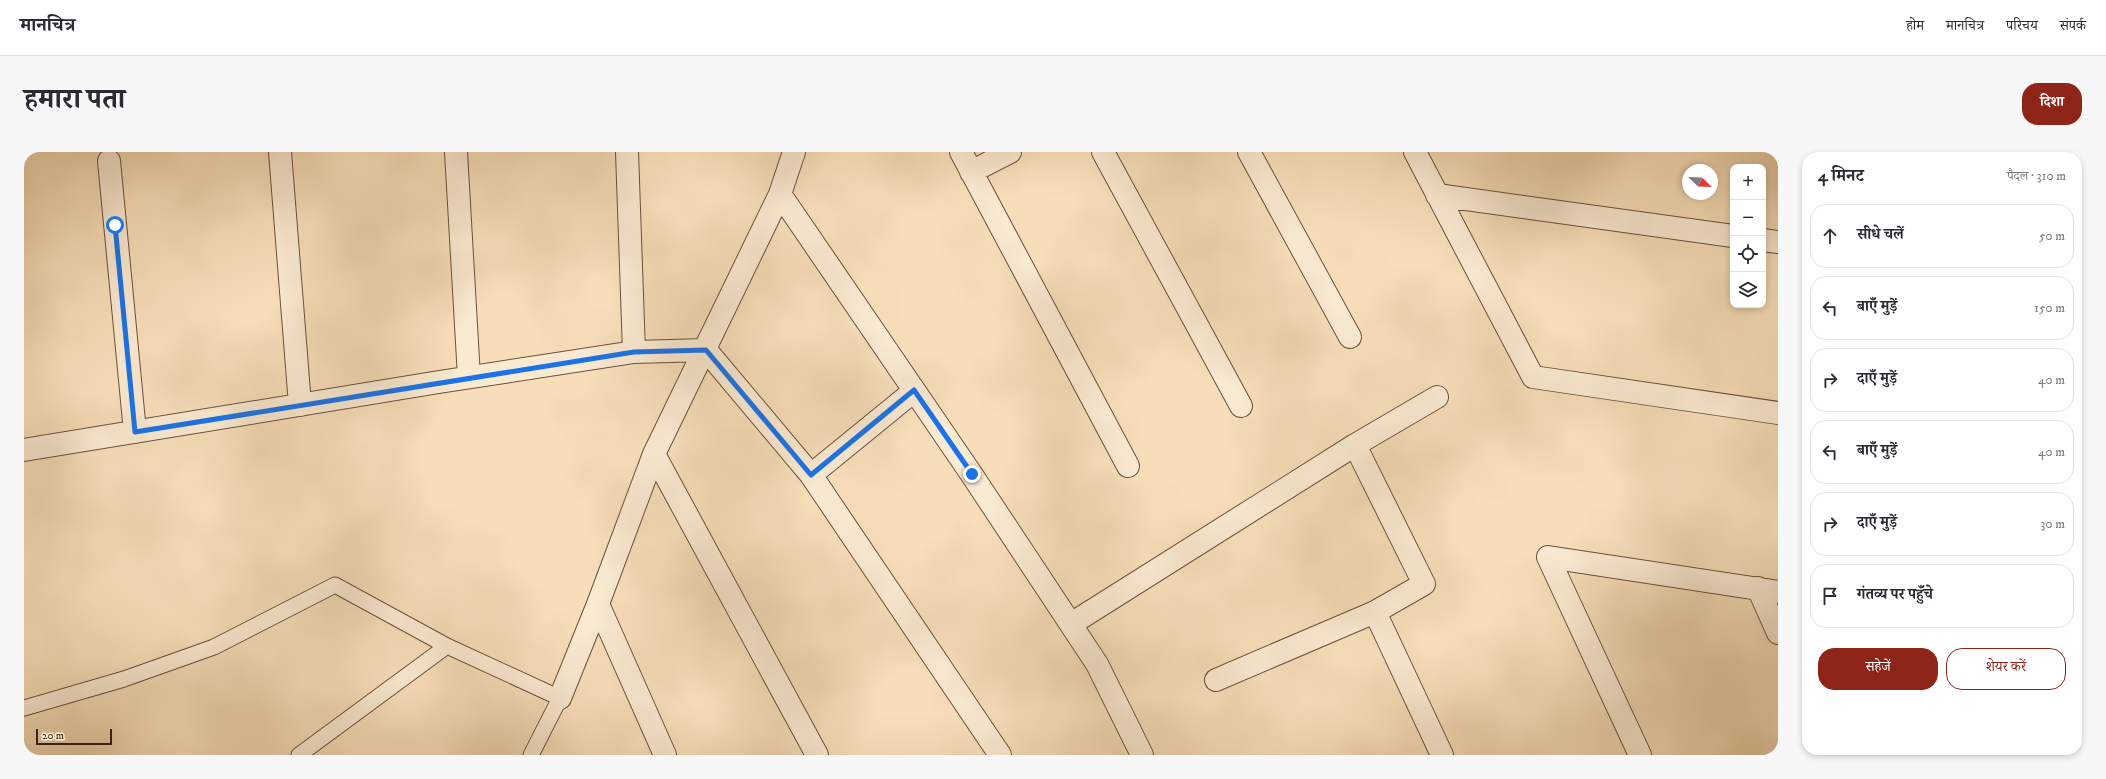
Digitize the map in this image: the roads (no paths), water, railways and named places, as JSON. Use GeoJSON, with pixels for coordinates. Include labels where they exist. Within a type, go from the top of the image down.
{"type":"FeatureCollection","features":[{"type":"Feature","properties":{"kind":"street"},"geometry":{"type":"LineString","coordinates":[[280,152],[300,405]]}},
{"type":"Feature","properties":{"kind":"street"},"geometry":{"type":"LineString","coordinates":[[456,152],[469,377]]}},
{"type":"Feature","properties":{"kind":"street"},"geometry":{"type":"LineString","coordinates":[[627,152],[634,352]]}},
{"type":"Feature","properties":{"kind":"street"},"geometry":{"type":"LineString","coordinates":[[560,698],[598,604],[654,454],[706,350],[780,194],[794,152]]}},
{"type":"Feature","properties":{"kind":"street"},"geometry":{"type":"LineString","coordinates":[[961,152],[1128,466]]}},
{"type":"Feature","properties":{"kind":"street"},"geometry":{"type":"LineString","coordinates":[[971,172],[1010,152]]}},
{"type":"Feature","properties":{"kind":"street"},"geometry":{"type":"LineString","coordinates":[[1103,152],[1241,406]]}},
{"type":"Feature","properties":{"kind":"street"},"geometry":{"type":"LineString","coordinates":[[1249,152],[1350,336]]}},
{"type":"Feature","properties":{"kind":"street"},"geometry":{"type":"LineString","coordinates":[[1415,152],[1533,377],[1778,413]]}},
{"type":"Feature","properties":{"kind":"street"},"geometry":{"type":"LineString","coordinates":[[109,162],[135,432]]}},
{"type":"Feature","properties":{"kind":"street"},"geometry":{"type":"LineString","coordinates":[[780,194],[914,390],[1097,664],[1142,755]]}},
{"type":"Feature","properties":{"kind":"street"},"geometry":{"type":"LineString","coordinates":[[1437,195],[1730,236]]}},
{"type":"Feature","properties":{"kind":"street"},"geometry":{"type":"LineString","coordinates":[[1766,240],[1778,242]]}},
{"type":"Feature","properties":{"kind":"street"},"geometry":{"type":"LineString","coordinates":[[24,450],[469,377],[634,352],[706,350]]}},
{"type":"Feature","properties":{"kind":"street"},"geometry":{"type":"LineString","coordinates":[[706,350],[811,475],[1000,755]]}},
{"type":"Feature","properties":{"kind":"street"},"geometry":{"type":"LineString","coordinates":[[811,475],[914,390]]}},
{"type":"Feature","properties":{"kind":"street"},"geometry":{"type":"LineString","coordinates":[[1071,624],[1355,445],[1437,397]]}},
{"type":"Feature","properties":{"kind":"street"},"geometry":{"type":"LineString","coordinates":[[1216,680],[1375,612],[1424,584],[1355,445]]}},
{"type":"Feature","properties":{"kind":"street"},"geometry":{"type":"LineString","coordinates":[[654,454],[817,755]]}},
{"type":"Feature","properties":{"kind":"street"},"geometry":{"type":"LineString","coordinates":[[1640,755],[1548,557],[1768,590],[1778,633]]}},
{"type":"Feature","properties":{"kind":"street"},"geometry":{"type":"LineString","coordinates":[[598,604],[665,755]]}},
{"type":"Feature","properties":{"kind":"street"},"geometry":{"type":"LineString","coordinates":[[1375,612],[1442,755]]}},
{"type":"Feature","properties":{"kind":"lane"},"geometry":{"type":"LineString","coordinates":[[24,708],[124,679],[214,647],[335,585],[447,646],[560,698],[531,755]]}},
{"type":"Feature","properties":{"kind":"lane"},"geometry":{"type":"LineString","coordinates":[[299,755],[447,646]]}}]}
